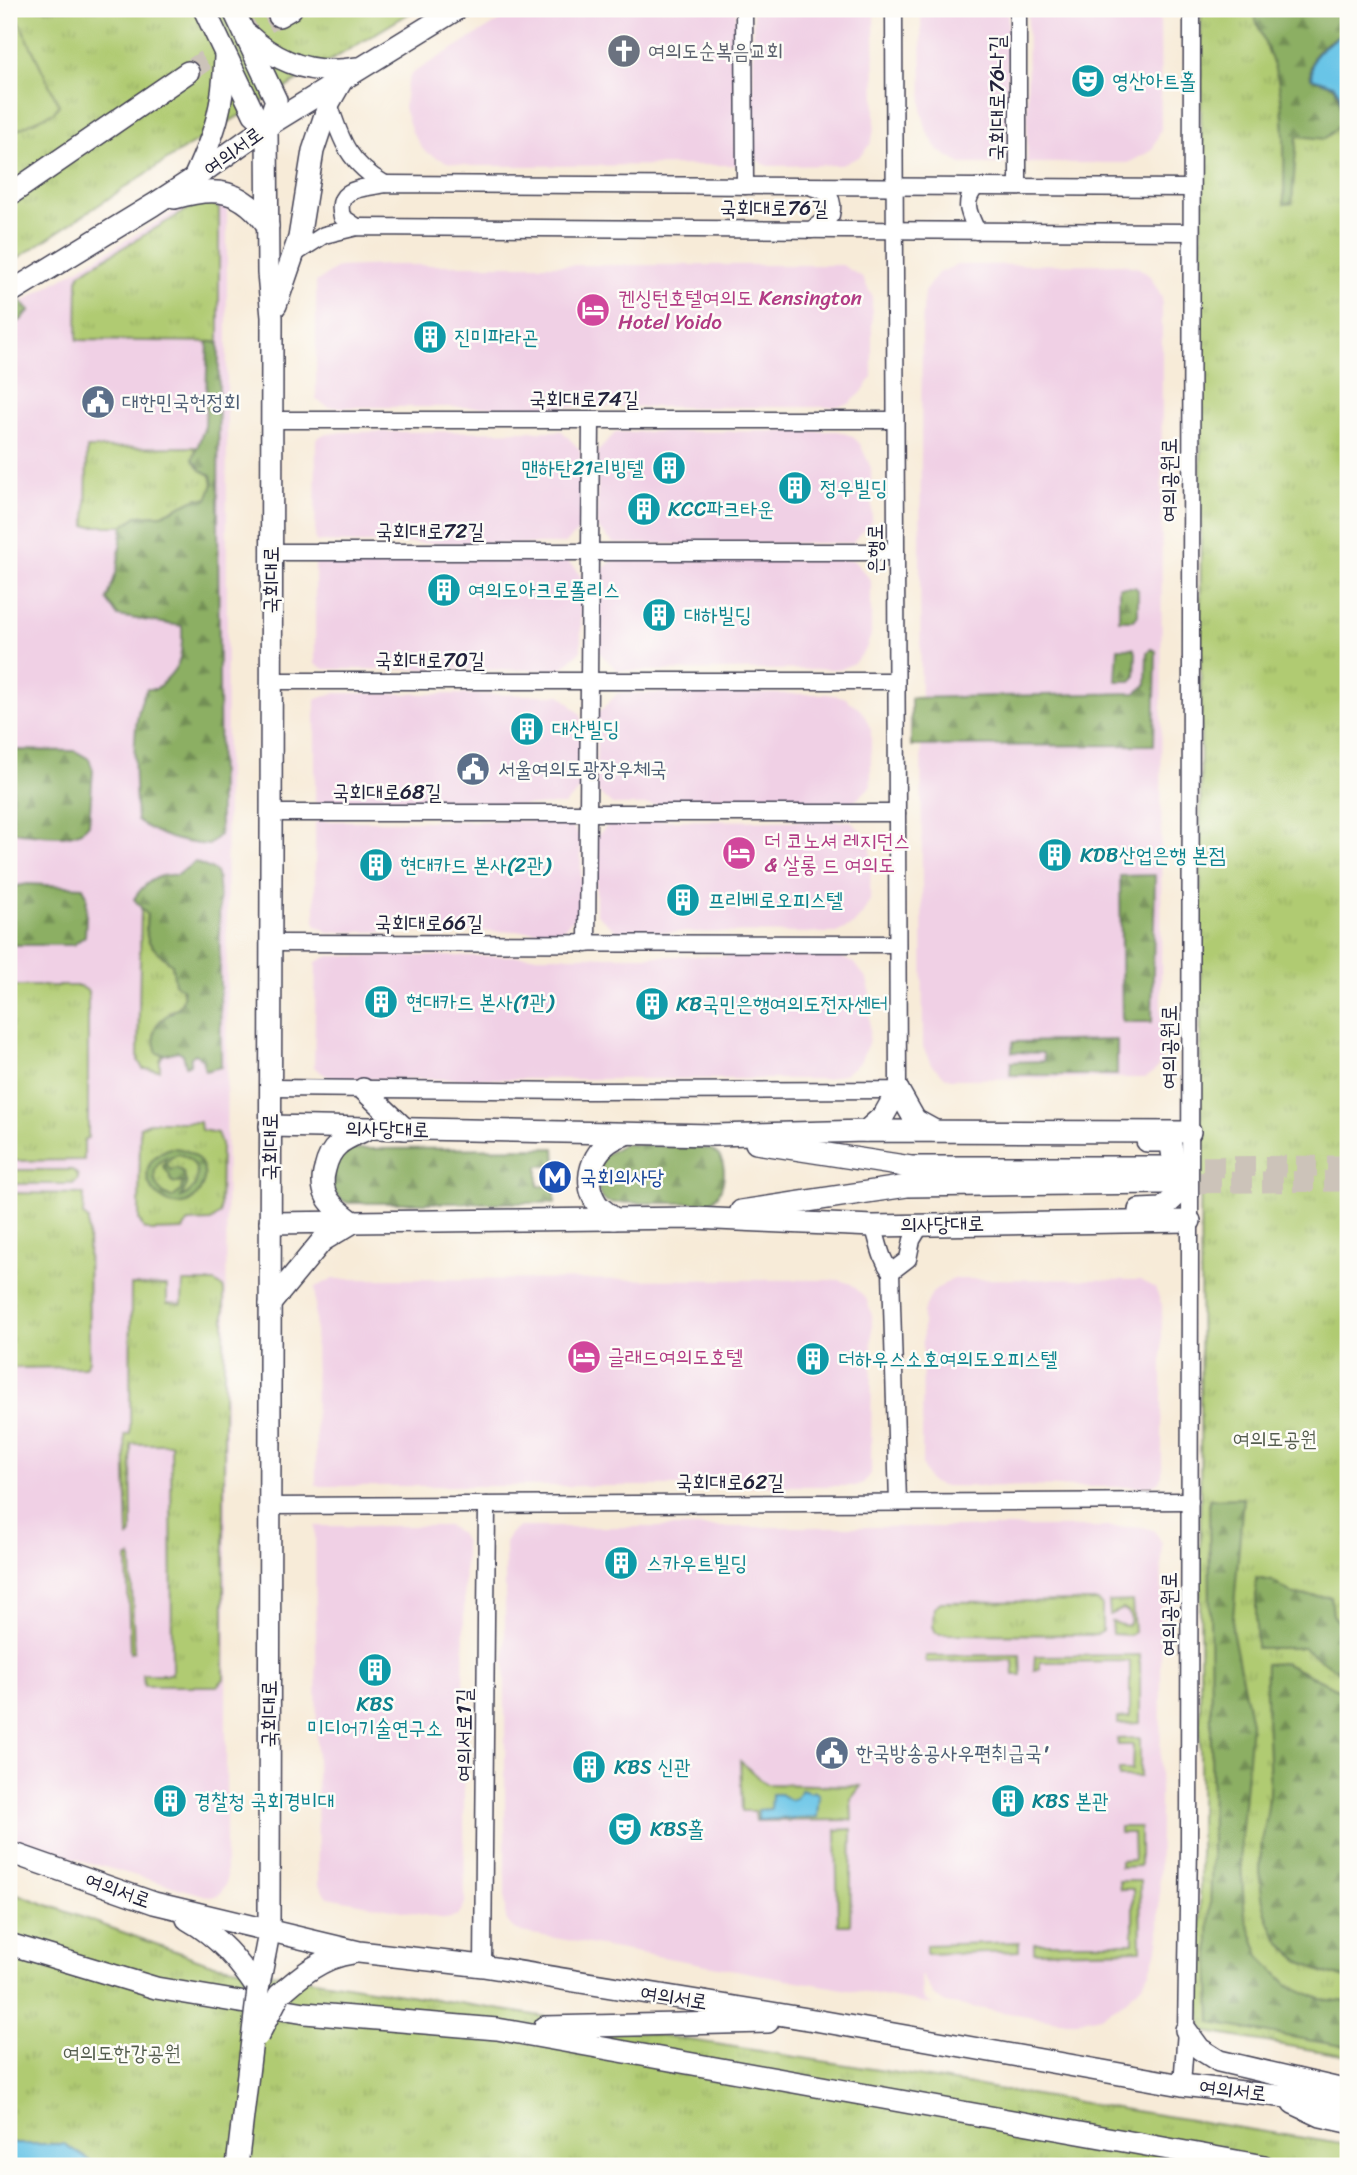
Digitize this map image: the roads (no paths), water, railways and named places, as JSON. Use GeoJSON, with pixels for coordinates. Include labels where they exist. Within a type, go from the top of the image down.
{"type":"FeatureCollection","features":[{"type":"Feature","properties":{"kind":"main road"},"geometry":{"type":"LineString","coordinates":[[204,9],[254,114],[267,125]]}},
{"type":"Feature","properties":{"kind":"main road","name":"국회대로"},"geometry":{"type":"LineString","coordinates":[[233,9],[276,100],[267,125],[268,272],[272,317],[269,1992],[250,2050],[237,2166]]}},
{"type":"Feature","properties":{"kind":"main road","name":"여의서로"},"geometry":{"type":"LineString","coordinates":[[9,293],[193,179],[267,125],[457,9]]}},
{"type":"Feature","properties":{"kind":"main road"},"geometry":{"type":"LineString","coordinates":[[243,31],[270,53],[299,67],[331,71],[365,66]]}},
{"type":"Feature","properties":{"kind":"main road"},"geometry":{"type":"LineString","coordinates":[[193,179],[218,121],[223,94],[225,55]]}},
{"type":"Feature","properties":{"kind":"main road"},"geometry":{"type":"LineString","coordinates":[[9,195],[188,72]]}},
{"type":"Feature","properties":{"kind":"main road"},"geometry":{"type":"LineString","coordinates":[[272,317],[299,239],[313,151],[329,103],[343,79]]}},
{"type":"Feature","properties":{"kind":"main road"},"geometry":{"type":"LineString","coordinates":[[153,205],[195,192],[220,191],[249,206],[268,226]]}},
{"type":"Feature","properties":{"kind":"main road"},"geometry":{"type":"LineString","coordinates":[[363,1089],[405,1129]]}},
{"type":"Feature","properties":{"kind":"main road"},"geometry":{"type":"LineString","coordinates":[[866,1131],[884,1115],[898,1090]]}},
{"type":"Feature","properties":{"kind":"main road"},"geometry":{"type":"LineString","coordinates":[[898,1090],[915,1120],[935,1131]]}},
{"type":"Feature","properties":{"kind":"main road","name":"의사당대로"},"geometry":{"type":"LineString","coordinates":[[270,1126],[714,1135],[866,1131],[1190,1132]]}},
{"type":"Feature","properties":{"kind":"main road"},"geometry":{"type":"LineString","coordinates":[[270,1304],[322,1241],[353,1222],[330,1203],[322,1189],[322,1178],[328,1158],[338,1144],[369,1128]]}},
{"type":"Feature","properties":{"kind":"main road"},"geometry":{"type":"LineString","coordinates":[[1090,1222],[1137,1209],[1154,1210],[1167,1206],[1174,1198],[1176,1176],[1172,1148],[1167,1142],[1139,1141],[1095,1132]]}},
{"type":"Feature","properties":{"kind":"main road"},"geometry":{"type":"LineString","coordinates":[[614,1219],[597,1205],[592,1193],[590,1177],[593,1160],[600,1147],[612,1138],[630,1134]]}},
{"type":"Feature","properties":{"kind":"main road","name":"의사당대로"},"geometry":{"type":"LineString","coordinates":[[694,1218],[907,1186],[1162,1175],[911,1167],[714,1135]]}},
{"type":"Feature","properties":{"kind":"main road","name":"의사당대로"},"geometry":{"type":"LineString","coordinates":[[270,1223],[694,1218],[873,1226],[1190,1221]]}},
{"type":"Feature","properties":{"kind":"main road","name":"여의서로"},"geometry":{"type":"LineString","coordinates":[[9,1852],[154,1903],[269,1933],[359,1952],[483,1966],[820,2021],[1182,2085],[1348,2104]]}},
{"type":"Feature","properties":{"kind":"main road"},"geometry":{"type":"LineString","coordinates":[[154,1903],[208,1931],[269,1992],[323,1962],[359,1952]]}},
{"type":"Feature","properties":{"kind":"main road"},"geometry":{"type":"LineString","coordinates":[[9,1944],[156,1988],[305,2013],[497,2029],[1264,2166]]}},
{"type":"Feature","properties":{"kind":"main road"},"geometry":{"type":"LineString","coordinates":[[497,2029],[820,2021]]}},
{"type":"Feature","properties":{"kind":"main road"},"geometry":{"type":"LineString","coordinates":[[1186,2031],[1200,2049],[1219,2061],[1348,2091]]}},
{"type":"Feature","properties":{"kind":"main road"},"geometry":{"type":"LineString","coordinates":[[1219,2061],[1348,2078]]}},
{"type":"Feature","properties":{"kind":"main road"},"geometry":{"type":"LineString","coordinates":[[1275,2095],[1321,2116],[1348,2122]]}},
{"type":"Feature","properties":{"kind":"street"},"geometry":{"type":"LineString","coordinates":[[744,9],[745,186]]}},
{"type":"Feature","properties":{"kind":"street","name":"은행로"},"geometry":{"type":"LineString","coordinates":[[894,9],[898,1090]]}},
{"type":"Feature","properties":{"kind":"street","name":"국회대로76나길"},"geometry":{"type":"LineString","coordinates":[[1018,9],[1018,187]]}},
{"type":"Feature","properties":{"kind":"street","name":"여의공원로"},"geometry":{"type":"LineString","coordinates":[[1182,2085],[1186,2031],[1190,1501],[1192,9]]}},
{"type":"Feature","properties":{"kind":"street"},"geometry":{"type":"LineString","coordinates":[[329,103],[342,142],[353,160],[370,176],[385,184]]}},
{"type":"Feature","properties":{"kind":"street","name":"국회대로76길"},"geometry":{"type":"LineString","coordinates":[[357,227],[342,217],[340,205],[344,197],[359,187],[385,184],[1191,188]]}},
{"type":"Feature","properties":{"kind":"street"},"geometry":{"type":"LineString","coordinates":[[807,186],[823,190],[831,196],[834,205],[831,215],[811,230]]}},
{"type":"Feature","properties":{"kind":"street"},"geometry":{"type":"LineString","coordinates":[[976,187],[970,194],[967,208],[977,230]]}},
{"type":"Feature","properties":{"kind":"street","name":"국회대로76길"},"geometry":{"type":"LineString","coordinates":[[293,255],[324,235],[357,227],[1191,232]]}},
{"type":"Feature","properties":{"kind":"street","name":"국회대로74길"},"geometry":{"type":"LineString","coordinates":[[272,420],[895,420]]}},
{"type":"Feature","properties":{"kind":"street"},"geometry":{"type":"LineString","coordinates":[[587,944],[590,420]]}},
{"type":"Feature","properties":{"kind":"street","name":"국회대로72길"},"geometry":{"type":"LineString","coordinates":[[271,552],[896,552]]}},
{"type":"Feature","properties":{"kind":"street","name":"국회대로70길"},"geometry":{"type":"LineString","coordinates":[[271,681],[896,681]]}},
{"type":"Feature","properties":{"kind":"street","name":"국회대로68길"},"geometry":{"type":"LineString","coordinates":[[271,813],[897,813]]}},
{"type":"Feature","properties":{"kind":"street","name":"국회대로66길"},"geometry":{"type":"LineString","coordinates":[[271,943],[897,944]]}},
{"type":"Feature","properties":{"kind":"street"},"geometry":{"type":"LineString","coordinates":[[270,1088],[898,1090]]}},
{"type":"Feature","properties":{"kind":"street"},"geometry":{"type":"LineString","coordinates":[[891,1275],[908,1259],[912,1240],[921,1224]]}},
{"type":"Feature","properties":{"kind":"street"},"geometry":{"type":"LineString","coordinates":[[873,1226],[880,1241],[882,1260],[891,1275],[898,1502]]}},
{"type":"Feature","properties":{"kind":"street","name":"국회대로62길"},"geometry":{"type":"LineString","coordinates":[[270,1506],[1190,1501]]}},
{"type":"Feature","properties":{"kind":"street","name":"여의서로1길"},"geometry":{"type":"LineString","coordinates":[[483,1966],[487,1505]]}},
{"type":"Feature","properties":{"kind":"water"},"geometry":{"type":"Polygon","coordinates":[[[1348,33],[1348,105],[1341,104],[1340,94],[1334,85],[1312,78],[1311,69],[1320,50],[1348,33]]]}},
{"type":"Feature","properties":{"kind":"water"},"geometry":{"type":"Polygon","coordinates":[[[801,1790],[811,1793],[814,1791],[819,1795],[817,1817],[758,1820],[758,1810],[771,1809],[772,1794],[780,1794],[790,1800],[796,1798],[801,1790]]]}},
{"type":"Feature","properties":{"kind":"water"},"geometry":{"type":"Polygon","coordinates":[[[9,2142],[64,2144],[95,2164],[127,2166],[14,2166],[9,2164],[9,2142]]]}},
{"type":"Feature","properties":{"kind":"tunnel"},"geometry":{"type":"LineString","coordinates":[[188,72],[279,16]]}},
{"type":"Feature","properties":{"kind":"tunnel"},"geometry":{"type":"LineString","coordinates":[[1172,1167],[1348,1166]]}},
{"type":"Feature","properties":{"kind":"tunnel"},"geometry":{"type":"LineString","coordinates":[[1169,1183],[1348,1181]]}},
{"type":"Feature","properties":{"kind":"place","name":"여의도순복음교회"},"geometry":{"type":"Point","coordinates":[624,51]}},
{"type":"Feature","properties":{"kind":"place","name":"영산아트홀"},"geometry":{"type":"Point","coordinates":[1088,81]}},
{"type":"Feature","properties":{"kind":"place","name":"켄싱턴호텔여의도 Kensington Hotel Yoido"},"geometry":{"type":"Point","coordinates":[593,310]}},
{"type":"Feature","properties":{"kind":"place","name":"진미파라곤"},"geometry":{"type":"Point","coordinates":[430,337]}},
{"type":"Feature","properties":{"kind":"place","name":"대한민국헌정회"},"geometry":{"type":"Point","coordinates":[98,402]}},
{"type":"Feature","properties":{"kind":"place","name":"맨하탄21리빙텔"},"geometry":{"type":"Point","coordinates":[669,468]}},
{"type":"Feature","properties":{"kind":"place","name":"정우빌딩"},"geometry":{"type":"Point","coordinates":[795,488]}},
{"type":"Feature","properties":{"kind":"place","name":"KCC파크타운"},"geometry":{"type":"Point","coordinates":[644,509]}},
{"type":"Feature","properties":{"kind":"place","name":"여의도아크로폴리스"},"geometry":{"type":"Point","coordinates":[444,590]}},
{"type":"Feature","properties":{"kind":"place","name":"대하빌딩"},"geometry":{"type":"Point","coordinates":[659,615]}},
{"type":"Feature","properties":{"kind":"place","name":"대산빌딩"},"geometry":{"type":"Point","coordinates":[527,729]}},
{"type":"Feature","properties":{"kind":"place","name":"서울여의도광장우체국"},"geometry":{"type":"Point","coordinates":[473,769]}},
{"type":"Feature","properties":{"kind":"place","name":"더 코노셔 레지던스 & 살롱 드 여의도"},"geometry":{"type":"Point","coordinates":[739,853]}},
{"type":"Feature","properties":{"kind":"place","name":"KDB산업은행 본점"},"geometry":{"type":"Point","coordinates":[1055,855]}},
{"type":"Feature","properties":{"kind":"place","name":"현대카드 본사(2관)"},"geometry":{"type":"Point","coordinates":[376,865]}},
{"type":"Feature","properties":{"kind":"place","name":"프리베로오피스텔"},"geometry":{"type":"Point","coordinates":[683,900]}},
{"type":"Feature","properties":{"kind":"place","name":"현대카드 본사(1관)"},"geometry":{"type":"Point","coordinates":[381,1002]}},
{"type":"Feature","properties":{"kind":"place","name":"KB국민은행여의도전자센터"},"geometry":{"type":"Point","coordinates":[652,1004]}},
{"type":"Feature","properties":{"kind":"place","name":"국회의사당"},"geometry":{"type":"Point","coordinates":[555,1177]}},
{"type":"Feature","properties":{"kind":"place","name":"글래드여의도호텔"},"geometry":{"type":"Point","coordinates":[584,1357]}},
{"type":"Feature","properties":{"kind":"place","name":"더하우스소호여의도오피스텔"},"geometry":{"type":"Point","coordinates":[813,1359]}},
{"type":"Feature","properties":{"kind":"place","name":"스카우트빌딩"},"geometry":{"type":"Point","coordinates":[621,1563]}},
{"type":"Feature","properties":{"kind":"place","name":"KBS 미디어기술연구소"},"geometry":{"type":"Point","coordinates":[375,1670]}},
{"type":"Feature","properties":{"kind":"place","name":"한국방송공사우편취급국'"},"geometry":{"type":"Point","coordinates":[832,1753]}},
{"type":"Feature","properties":{"kind":"place","name":"KBS 신관"},"geometry":{"type":"Point","coordinates":[589,1767]}},
{"type":"Feature","properties":{"kind":"place","name":"경찰청 국회경비대"},"geometry":{"type":"Point","coordinates":[170,1801]}},
{"type":"Feature","properties":{"kind":"place","name":"KBS 본관"},"geometry":{"type":"Point","coordinates":[1008,1801]}},
{"type":"Feature","properties":{"kind":"place","name":"KBS홀"},"geometry":{"type":"Point","coordinates":[625,1829]}},
{"type":"Feature","properties":{"kind":"park label","name":"여의도공원"},"geometry":{"type":"Point","coordinates":[1275,1439]}},
{"type":"Feature","properties":{"kind":"park label","name":"여의도한강공원"},"geometry":{"type":"Point","coordinates":[122,2053]}}]}
